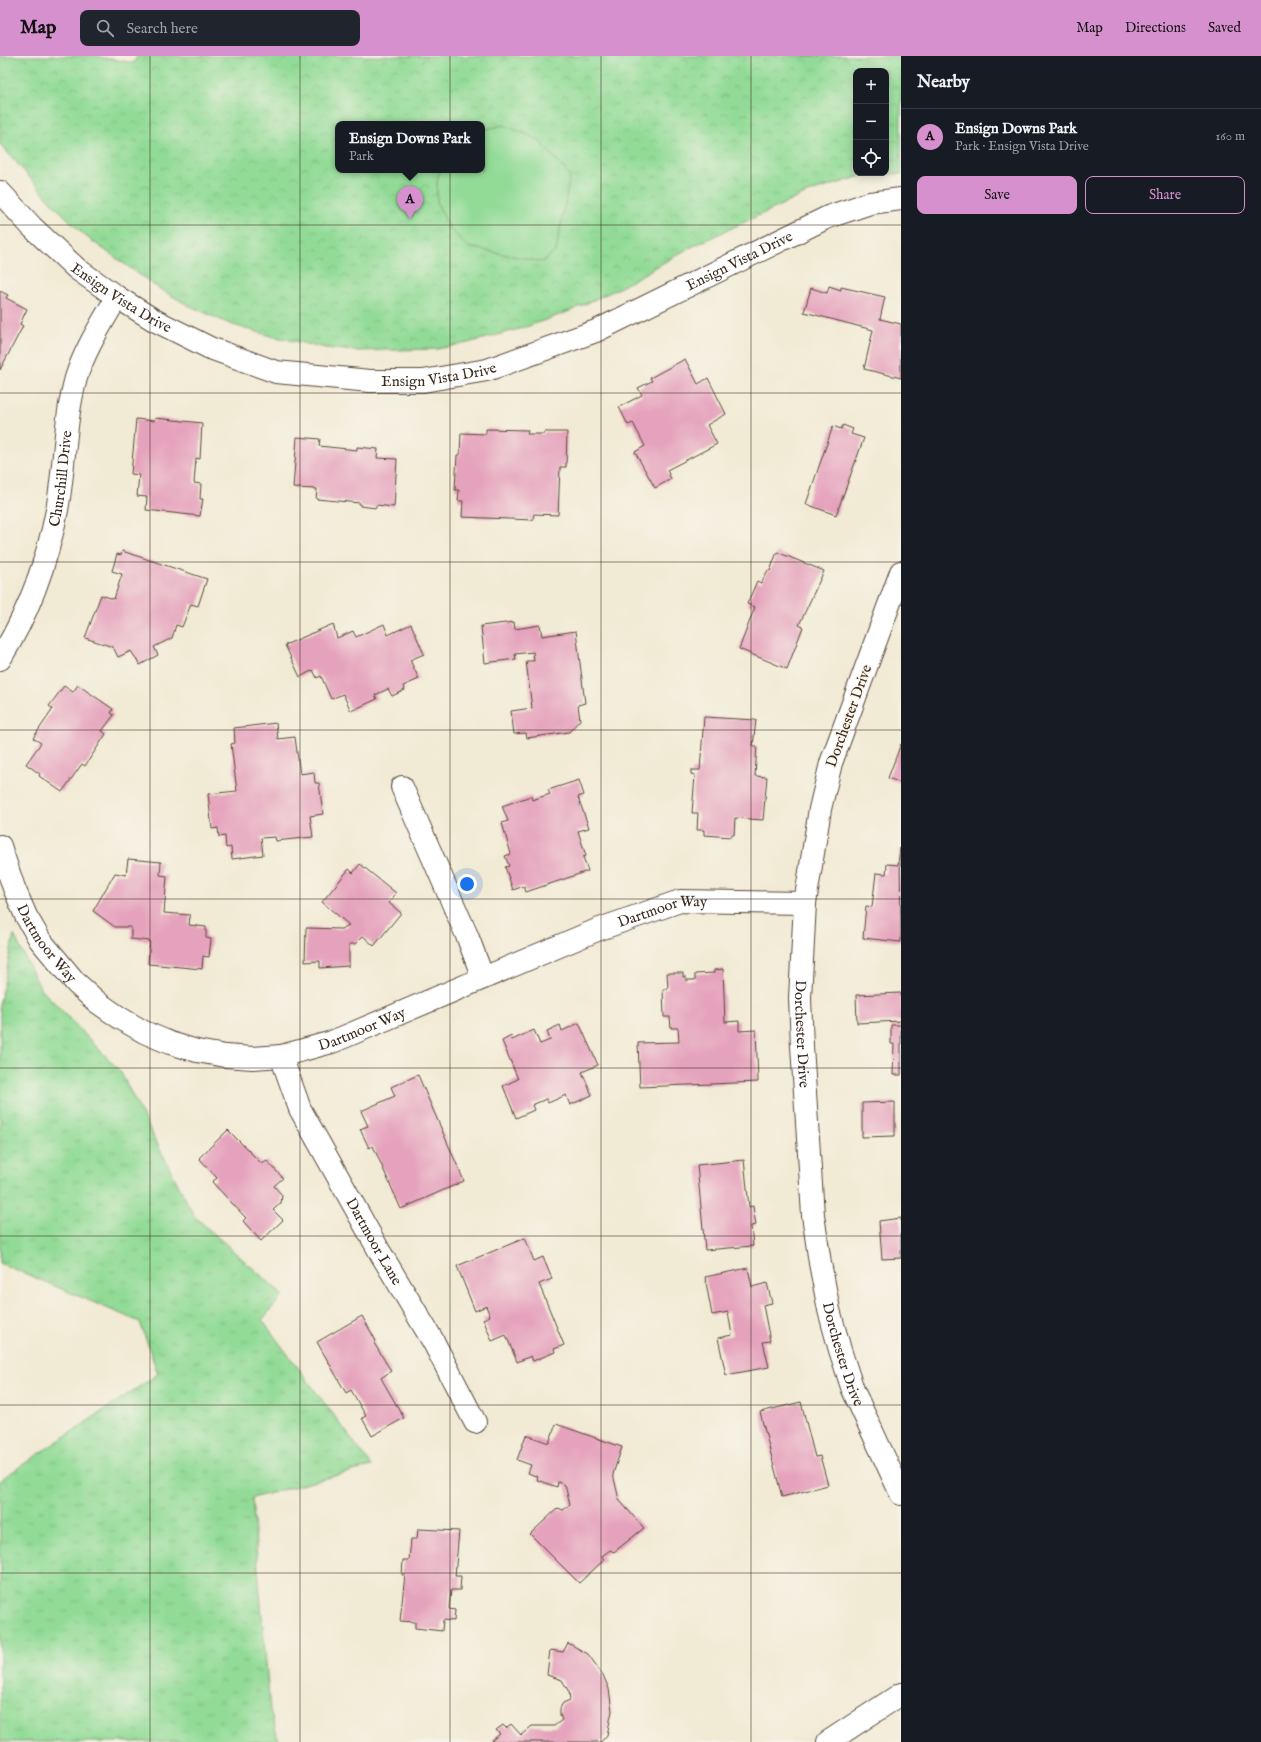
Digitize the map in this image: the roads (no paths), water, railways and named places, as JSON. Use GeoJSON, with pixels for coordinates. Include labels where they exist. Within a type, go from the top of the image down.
{"type":"FeatureCollection","features":[{"type":"Feature","properties":{"kind":"street","name":"Ensign Vista Drive"},"geometry":{"type":"LineString","coordinates":[[0,192],[32,227],[77,269],[117,297],[154,320],[210,348],[276,372],[370,381],[423,381],[487,370],[596,331],[828,217],[870,203],[901,199]]}},
{"type":"Feature","properties":{"kind":"street","name":"Churchill Drive"},"geometry":{"type":"LineString","coordinates":[[0,660],[20,624],[35,588],[47,551],[57,510],[70,403],[76,378],[86,353],[117,297]]}},
{"type":"Feature","properties":{"kind":"street","name":"Dorchester Drive"},"geometry":{"type":"LineString","coordinates":[[901,572],[831,763],[820,809],[805,903],[800,998],[813,1215],[829,1310],[853,1390],[901,1494]]}},
{"type":"Feature","properties":{"kind":"street"},"geometry":{"type":"LineString","coordinates":[[402,787],[484,978]]}},
{"type":"Feature","properties":{"kind":"street","name":"Dartmoor Way"},"geometry":{"type":"LineString","coordinates":[[0,846],[14,888],[23,909],[40,940],[76,983],[97,1002],[144,1032],[184,1047],[225,1056],[253,1058],[281,1056],[332,1042],[597,930],[680,901],[805,903]]}},
{"type":"Feature","properties":{"kind":"street","name":"Dartmoor Lane"},"geometry":{"type":"LineString","coordinates":[[281,1056],[300,1109],[381,1254],[433,1342],[475,1422]]}},
{"type":"Feature","properties":{"kind":"street"},"geometry":{"type":"LineString","coordinates":[[828,1742],[901,1694]]}},
{"type":"Feature","properties":{"kind":"place","name":"Ensign Downs Park"},"geometry":{"type":"Point","coordinates":[410,219]}}]}
